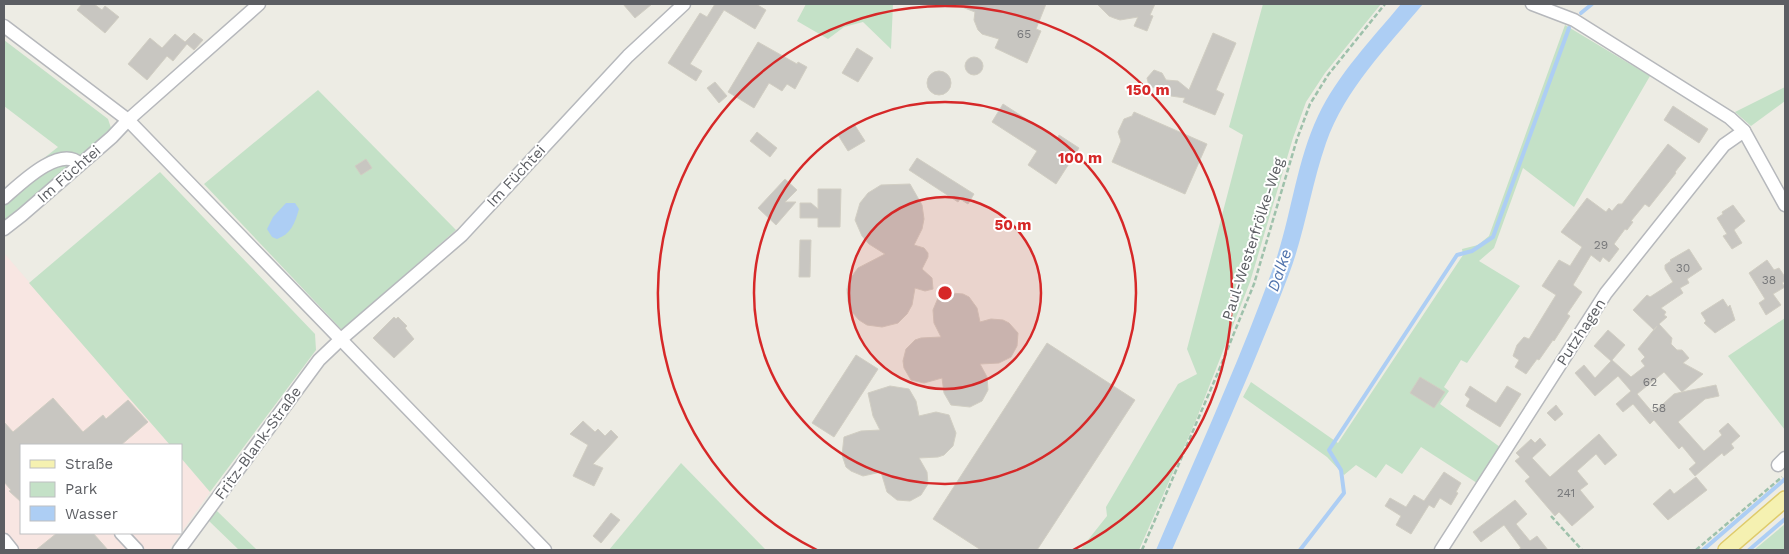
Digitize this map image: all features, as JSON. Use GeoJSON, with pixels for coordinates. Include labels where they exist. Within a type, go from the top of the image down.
{"type":"FeatureCollection","features":[{"type":"Feature","properties":{"kind":"main road"},"geometry":{"type":"LineString","coordinates":[[1726,550],[1785,499]]}},
{"type":"Feature","properties":{"kind":"street","name":"Im Füchtei"},"geometry":{"type":"LineString","coordinates":[[6,227],[112,137],[128,120],[259,4]]}},
{"type":"Feature","properties":{"kind":"street","name":"Im Füchtei"},"geometry":{"type":"LineString","coordinates":[[340,340],[462,235],[628,56],[684,4]]}},
{"type":"Feature","properties":{"kind":"street"},"geometry":{"type":"LineString","coordinates":[[1532,4],[1574,20],[1730,118],[1744,131],[1785,205]]}},
{"type":"Feature","properties":{"kind":"street"},"geometry":{"type":"LineString","coordinates":[[4,26],[128,120],[545,550]]}},
{"type":"Feature","properties":{"kind":"street","name":"Putzhagen"},"geometry":{"type":"LineString","coordinates":[[1441,550],[1606,293],[1724,145],[1744,131]]}},
{"type":"Feature","properties":{"kind":"street"},"geometry":{"type":"LineString","coordinates":[[4,198],[51,161],[67,159],[80,164]]}},
{"type":"Feature","properties":{"kind":"street","name":"Fritz-Blank-Straße"},"geometry":{"type":"LineString","coordinates":[[180,550],[319,360],[340,340]]}},
{"type":"Feature","properties":{"kind":"street"},"geometry":{"type":"LineString","coordinates":[[122,534],[137,550]]}},
{"type":"Feature","properties":{"kind":"street"},"geometry":{"type":"LineString","coordinates":[[4,540],[12,550]]}},
{"type":"Feature","properties":{"kind":"path","name":"Paul-Westerfrölke-Weg"},"geometry":{"type":"LineString","coordinates":[[1142,550],[1254,284],[1297,139],[1310,104],[1328,75],[1385,4]]}},
{"type":"Feature","properties":{"kind":"path"},"geometry":{"type":"LineString","coordinates":[[1696,550],[1783,466]]}},
{"type":"Feature","properties":{"kind":"path"},"geometry":{"type":"LineString","coordinates":[[1551,516],[1582,550]]}},
{"type":"Feature","properties":{"kind":"shaded area"},"geometry":{"type":"Polygon","coordinates":[[[4,253],[169,444],[20,444],[20,534],[180,534],[169,550],[4,550],[4,253]]]}},
{"type":"Feature","properties":{"kind":"shaded area"},"geometry":{"type":"Polygon","coordinates":[[[182,459],[210,492],[182,532],[182,459]]]}},
{"type":"Feature","properties":{"kind":"green space"},"geometry":{"type":"Polygon","coordinates":[[[806,4],[893,4],[891,49],[863,22],[844,27],[828,39],[797,21],[806,4]]]}},
{"type":"Feature","properties":{"kind":"green space"},"geometry":{"type":"Polygon","coordinates":[[[1263,4],[1381,4],[1325,73],[1306,102],[1293,138],[1250,282],[1196,420],[1139,550],[1080,550],[1107,516],[1106,507],[1178,384],[1197,374],[1187,349],[1243,135],[1229,127],[1263,4]]]}},
{"type":"Feature","properties":{"kind":"green space"},"geometry":{"type":"Polygon","coordinates":[[[1565,25],[1650,76],[1574,207],[1523,168],[1494,248],[1479,261],[1520,286],[1467,363],[1461,360],[1444,387],[1449,391],[1440,404],[1500,447],[1477,483],[1421,447],[1402,474],[1386,464],[1376,478],[1356,465],[1344,475],[1327,457],[1243,397],[1251,382],[1338,443],[1463,255],[1462,249],[1478,245],[1489,236],[1565,25]]]}},
{"type":"Feature","properties":{"kind":"green space"},"geometry":{"type":"Polygon","coordinates":[[[4,40],[108,119],[111,128],[20,210],[4,222],[4,190],[58,147],[4,106],[4,40]]]}},
{"type":"Feature","properties":{"kind":"green space"},"geometry":{"type":"Polygon","coordinates":[[[1785,87],[1785,101],[1751,126],[1735,112],[1785,87]]]}},
{"type":"Feature","properties":{"kind":"green space"},"geometry":{"type":"Polygon","coordinates":[[[318,90],[456,230],[342,330],[204,184],[318,90]]]}},
{"type":"Feature","properties":{"kind":"green space"},"geometry":{"type":"Polygon","coordinates":[[[160,172],[315,334],[316,350],[210,492],[182,459],[182,444],[169,444],[29,283],[160,172]]]}},
{"type":"Feature","properties":{"kind":"green space"},"geometry":{"type":"Polygon","coordinates":[[[1785,318],[1785,430],[1728,356],[1785,318]]]}},
{"type":"Feature","properties":{"kind":"green space"},"geometry":{"type":"Polygon","coordinates":[[[681,463],[766,550],[609,550],[681,463]]]}},
{"type":"Feature","properties":{"kind":"green space"},"geometry":{"type":"Polygon","coordinates":[[[216,510],[257,550],[239,550],[209,521],[216,510]]]}},
{"type":"Feature","properties":{"kind":"green space"},"geometry":{"type":"Polygon","coordinates":[[[1785,524],[1785,550],[1754,550],[1785,524]]]}},
{"type":"Feature","properties":{"kind":"water","name":"Dalke"},"geometry":{"type":"Polygon","coordinates":[[[1401,4],[1423,4],[1368,69],[1334,123],[1316,176],[1295,258],[1247,379],[1172,550],[1156,550],[1259,306],[1284,233],[1298,173],[1318,116],[1345,71],[1401,4]]]}},
{"type":"Feature","properties":{"kind":"water"},"geometry":{"type":"Polygon","coordinates":[[[286,203],[295,203],[299,209],[292,227],[286,234],[277,239],[272,237],[267,229],[273,217],[286,203]]]}},
{"type":"Feature","properties":{"kind":"building"},"geometry":{"type":"Polygon","coordinates":[[[82,4],[94,4],[102,10],[105,6],[119,17],[105,33],[77,10],[82,4]]]}},
{"type":"Feature","properties":{"kind":"building"},"geometry":{"type":"Polygon","coordinates":[[[623,4],[652,4],[635,18],[623,4]]]}},
{"type":"Feature","properties":{"kind":"building"},"geometry":{"type":"Polygon","coordinates":[[[715,4],[756,4],[766,10],[755,29],[724,10],[690,64],[702,71],[696,81],[668,63],[700,13],[707,17],[715,4]]]}},
{"type":"Feature","properties":{"kind":"building"},"geometry":{"type":"Polygon","coordinates":[[[954,4],[1046,4],[1036,29],[1041,31],[1027,63],[995,48],[999,39],[982,34],[978,30],[974,20],[975,12],[954,4]]]}},
{"type":"Feature","properties":{"kind":"building"},"geometry":{"type":"Polygon","coordinates":[[[1097,4],[1155,4],[1150,15],[1153,16],[1147,31],[1134,26],[1138,17],[1120,20],[1109,16],[1097,4]]]}},
{"type":"Feature","properties":{"kind":"building"},"geometry":{"type":"Polygon","coordinates":[[[194,33],[203,40],[194,50],[187,44],[173,61],[167,56],[147,80],[128,64],[150,38],[162,48],[175,34],[185,42],[194,33]]]}},
{"type":"Feature","properties":{"kind":"building"},"geometry":{"type":"Polygon","coordinates":[[[1213,33],[1236,43],[1216,90],[1224,94],[1215,115],[1183,102],[1185,98],[1171,96],[1162,87],[1149,86],[1147,78],[1154,70],[1162,73],[1166,80],[1178,81],[1189,90],[1213,33]]]}},
{"type":"Feature","properties":{"kind":"building"},"geometry":{"type":"Polygon","coordinates":[[[758,42],[797,64],[798,62],[807,67],[795,89],[787,84],[782,91],[769,83],[754,108],[728,92],[758,42]]]}},
{"type":"Feature","properties":{"kind":"building"},"geometry":{"type":"Polygon","coordinates":[[[857,48],[873,58],[858,82],[842,73],[857,48]]]}},
{"type":"Feature","properties":{"kind":"building"},"geometry":{"type":"Polygon","coordinates":[[[974,57],[980,60],[983,66],[980,72],[974,75],[968,72],[965,66],[968,60],[974,57]]]}},
{"type":"Feature","properties":{"kind":"building"},"geometry":{"type":"Polygon","coordinates":[[[939,71],[944,72],[950,78],[950,88],[944,94],[939,95],[934,94],[928,88],[927,83],[928,78],[934,72],[939,71]]]}},
{"type":"Feature","properties":{"kind":"building"},"geometry":{"type":"Polygon","coordinates":[[[715,82],[727,96],[719,103],[707,88],[715,82]]]}},
{"type":"Feature","properties":{"kind":"building"},"geometry":{"type":"Polygon","coordinates":[[[1003,104],[1057,139],[1059,135],[1079,148],[1056,184],[1028,165],[1037,151],[992,122],[1003,104]]]}},
{"type":"Feature","properties":{"kind":"building"},"geometry":{"type":"Polygon","coordinates":[[[1673,106],[1708,129],[1699,143],[1664,120],[1673,106]]]}},
{"type":"Feature","properties":{"kind":"building"},"geometry":{"type":"Polygon","coordinates":[[[1134,112],[1207,144],[1185,194],[1112,162],[1121,141],[1118,132],[1124,119],[1132,116],[1134,112]]]}},
{"type":"Feature","properties":{"kind":"building"},"geometry":{"type":"Polygon","coordinates":[[[854,124],[865,141],[848,151],[838,135],[854,124]]]}},
{"type":"Feature","properties":{"kind":"building"},"geometry":{"type":"Polygon","coordinates":[[[757,132],[777,148],[770,157],[750,141],[757,132]]]}},
{"type":"Feature","properties":{"kind":"building"},"geometry":{"type":"Polygon","coordinates":[[[1668,144],[1686,158],[1676,173],[1649,207],[1645,204],[1631,221],[1633,222],[1614,244],[1619,249],[1609,262],[1603,257],[1600,262],[1591,255],[1573,285],[1582,292],[1567,314],[1570,316],[1539,360],[1537,359],[1526,374],[1515,367],[1519,360],[1513,356],[1517,345],[1524,337],[1529,339],[1556,295],[1542,286],[1559,260],[1570,266],[1582,247],[1561,232],[1587,198],[1606,212],[1609,208],[1612,211],[1618,204],[1622,204],[1668,144]]]}},
{"type":"Feature","properties":{"kind":"building"},"geometry":{"type":"Polygon","coordinates":[[[917,158],[974,194],[968,204],[960,199],[958,202],[909,170],[917,158]]]}},
{"type":"Feature","properties":{"kind":"building"},"geometry":{"type":"Polygon","coordinates":[[[366,159],[372,168],[361,175],[355,166],[366,159]]]}},
{"type":"Feature","properties":{"kind":"building"},"geometry":{"type":"Polygon","coordinates":[[[785,179],[797,190],[785,202],[796,202],[776,225],[758,208],[785,179]]]}},
{"type":"Feature","properties":{"kind":"building"},"geometry":{"type":"Polygon","coordinates":[[[910,184],[922,205],[924,219],[922,229],[914,245],[924,248],[928,253],[922,269],[932,278],[933,289],[925,291],[915,288],[912,305],[907,314],[898,323],[882,327],[867,325],[852,312],[848,301],[847,289],[850,279],[858,268],[885,254],[869,244],[862,236],[855,220],[860,203],[868,193],[881,185],[910,184]]]}},
{"type":"Feature","properties":{"kind":"building"},"geometry":{"type":"Polygon","coordinates":[[[818,189],[841,189],[840,227],[818,227],[818,218],[800,218],[800,203],[811,203],[818,209],[818,189]]]}},
{"type":"Feature","properties":{"kind":"building"},"geometry":{"type":"Polygon","coordinates":[[[1733,205],[1745,221],[1734,230],[1742,243],[1732,249],[1723,236],[1727,234],[1717,218],[1723,214],[1722,212],[1733,205]]]}},
{"type":"Feature","properties":{"kind":"building"},"geometry":{"type":"Polygon","coordinates":[[[800,240],[811,240],[810,277],[799,277],[800,240]]]}},
{"type":"Feature","properties":{"kind":"building"},"geometry":{"type":"Polygon","coordinates":[[[1689,249],[1702,269],[1687,279],[1689,283],[1680,288],[1683,293],[1661,308],[1666,312],[1664,315],[1667,317],[1659,324],[1672,338],[1671,344],[1677,350],[1682,350],[1689,358],[1683,363],[1703,374],[1682,392],[1716,385],[1719,396],[1705,399],[1678,422],[1704,451],[1722,435],[1719,431],[1728,423],[1740,436],[1731,444],[1734,448],[1724,456],[1722,453],[1695,476],[1689,469],[1696,463],[1682,446],[1679,449],[1654,420],[1650,424],[1633,404],[1623,412],[1616,404],[1631,391],[1618,376],[1595,396],[1575,373],[1584,365],[1595,378],[1611,361],[1594,346],[1608,330],[1625,345],[1612,360],[1631,377],[1645,366],[1641,361],[1645,357],[1638,349],[1654,330],[1633,310],[1647,295],[1650,297],[1673,282],[1665,269],[1665,265],[1689,249]],[[1664,372],[1637,394],[1653,413],[1674,394],[1682,392],[1664,372]]]}},
{"type":"Feature","properties":{"kind":"building"},"geometry":{"type":"Polygon","coordinates":[[[1767,260],[1774,270],[1779,268],[1785,277],[1785,281],[1782,283],[1785,287],[1773,294],[1781,305],[1766,315],[1759,303],[1765,299],[1749,273],[1767,260]]]}},
{"type":"Feature","properties":{"kind":"building"},"geometry":{"type":"Polygon","coordinates":[[[951,293],[963,294],[969,297],[977,308],[980,322],[991,319],[1003,320],[1009,323],[1018,333],[1017,346],[1011,357],[999,363],[980,364],[987,377],[988,390],[982,401],[970,407],[951,405],[944,393],[942,378],[924,383],[911,380],[904,368],[903,361],[906,349],[915,340],[941,337],[934,323],[933,310],[938,298],[951,293]]]}},
{"type":"Feature","properties":{"kind":"building"},"geometry":{"type":"Polygon","coordinates":[[[1723,299],[1728,307],[1730,305],[1735,320],[1715,333],[1704,323],[1706,321],[1701,313],[1723,299]]]}},
{"type":"Feature","properties":{"kind":"building"},"geometry":{"type":"Polygon","coordinates":[[[394,317],[396,319],[398,317],[407,326],[405,328],[414,339],[394,358],[373,338],[394,317]]]}},
{"type":"Feature","properties":{"kind":"building"},"geometry":{"type":"Polygon","coordinates":[[[1047,343],[1135,400],[1037,550],[981,550],[933,519],[1047,343]]]}},
{"type":"Feature","properties":{"kind":"building"},"geometry":{"type":"Polygon","coordinates":[[[856,355],[878,369],[834,437],[812,423],[856,355]]]}},
{"type":"Feature","properties":{"kind":"building"},"geometry":{"type":"Polygon","coordinates":[[[1420,377],[1445,392],[1434,408],[1410,393],[1420,377]]]}},
{"type":"Feature","properties":{"kind":"building"},"geometry":{"type":"Polygon","coordinates":[[[890,386],[909,389],[916,401],[919,416],[936,412],[949,415],[956,433],[953,446],[944,455],[919,458],[927,472],[928,484],[921,495],[910,501],[897,500],[887,492],[881,472],[863,476],[851,471],[846,467],[842,455],[844,437],[861,431],[880,430],[873,416],[868,393],[890,386]]]}},
{"type":"Feature","properties":{"kind":"building"},"geometry":{"type":"Polygon","coordinates":[[[1470,386],[1496,403],[1507,386],[1521,394],[1500,427],[1466,406],[1470,399],[1465,395],[1470,386]]]}},
{"type":"Feature","properties":{"kind":"building"},"geometry":{"type":"Polygon","coordinates":[[[53,398],[83,432],[103,415],[106,419],[128,400],[148,422],[122,444],[20,444],[20,501],[9,491],[11,490],[4,482],[4,422],[13,432],[53,398]]]}},
{"type":"Feature","properties":{"kind":"building"},"geometry":{"type":"Polygon","coordinates":[[[1556,405],[1563,414],[1555,421],[1547,413],[1556,405]]]}},
{"type":"Feature","properties":{"kind":"building"},"geometry":{"type":"Polygon","coordinates":[[[583,421],[595,432],[598,429],[605,436],[611,430],[618,437],[593,464],[603,468],[594,486],[573,476],[588,445],[570,434],[583,421]]]}},
{"type":"Feature","properties":{"kind":"building"},"geometry":{"type":"Polygon","coordinates":[[[1599,434],[1617,455],[1605,465],[1596,454],[1577,471],[1588,484],[1580,490],[1594,507],[1572,526],[1559,512],[1555,516],[1525,481],[1530,477],[1515,461],[1520,457],[1516,453],[1531,439],[1535,443],[1540,438],[1546,445],[1532,458],[1550,477],[1599,434]]]}},
{"type":"Feature","properties":{"kind":"building"},"geometry":{"type":"Polygon","coordinates":[[[1444,472],[1461,483],[1451,505],[1440,498],[1434,508],[1429,505],[1411,534],[1396,525],[1401,516],[1385,506],[1390,498],[1406,507],[1414,495],[1424,501],[1444,472]]]}},
{"type":"Feature","properties":{"kind":"building"},"geometry":{"type":"Polygon","coordinates":[[[1696,477],[1707,490],[1668,520],[1653,504],[1670,489],[1674,494],[1696,477]]]}},
{"type":"Feature","properties":{"kind":"building"},"geometry":{"type":"Polygon","coordinates":[[[1515,500],[1527,514],[1516,524],[1530,541],[1537,536],[1548,550],[1518,550],[1521,548],[1504,525],[1481,542],[1473,532],[1515,500]]]}},
{"type":"Feature","properties":{"kind":"building"},"geometry":{"type":"Polygon","coordinates":[[[611,513],[620,520],[601,543],[593,536],[611,513]]]}},
{"type":"Feature","properties":{"kind":"building"},"geometry":{"type":"Polygon","coordinates":[[[56,534],[94,534],[108,550],[36,550],[56,534]]]}},
{"type":"Feature","properties":{"kind":"waterway"},"geometry":{"type":"LineString","coordinates":[[1581,13],[1592,4]]}},
{"type":"Feature","properties":{"kind":"waterway"},"geometry":{"type":"LineString","coordinates":[[1300,550],[1344,493],[1341,470],[1329,450],[1457,255],[1472,251],[1493,237],[1569,28]]}},
{"type":"Feature","properties":{"kind":"waterway"},"geometry":{"type":"LineString","coordinates":[[1703,550],[1785,479]]}},
{"type":"Feature","properties":{"kind":"waterway"},"geometry":{"type":"LineString","coordinates":[[1749,550],[1785,519]]}}]}
